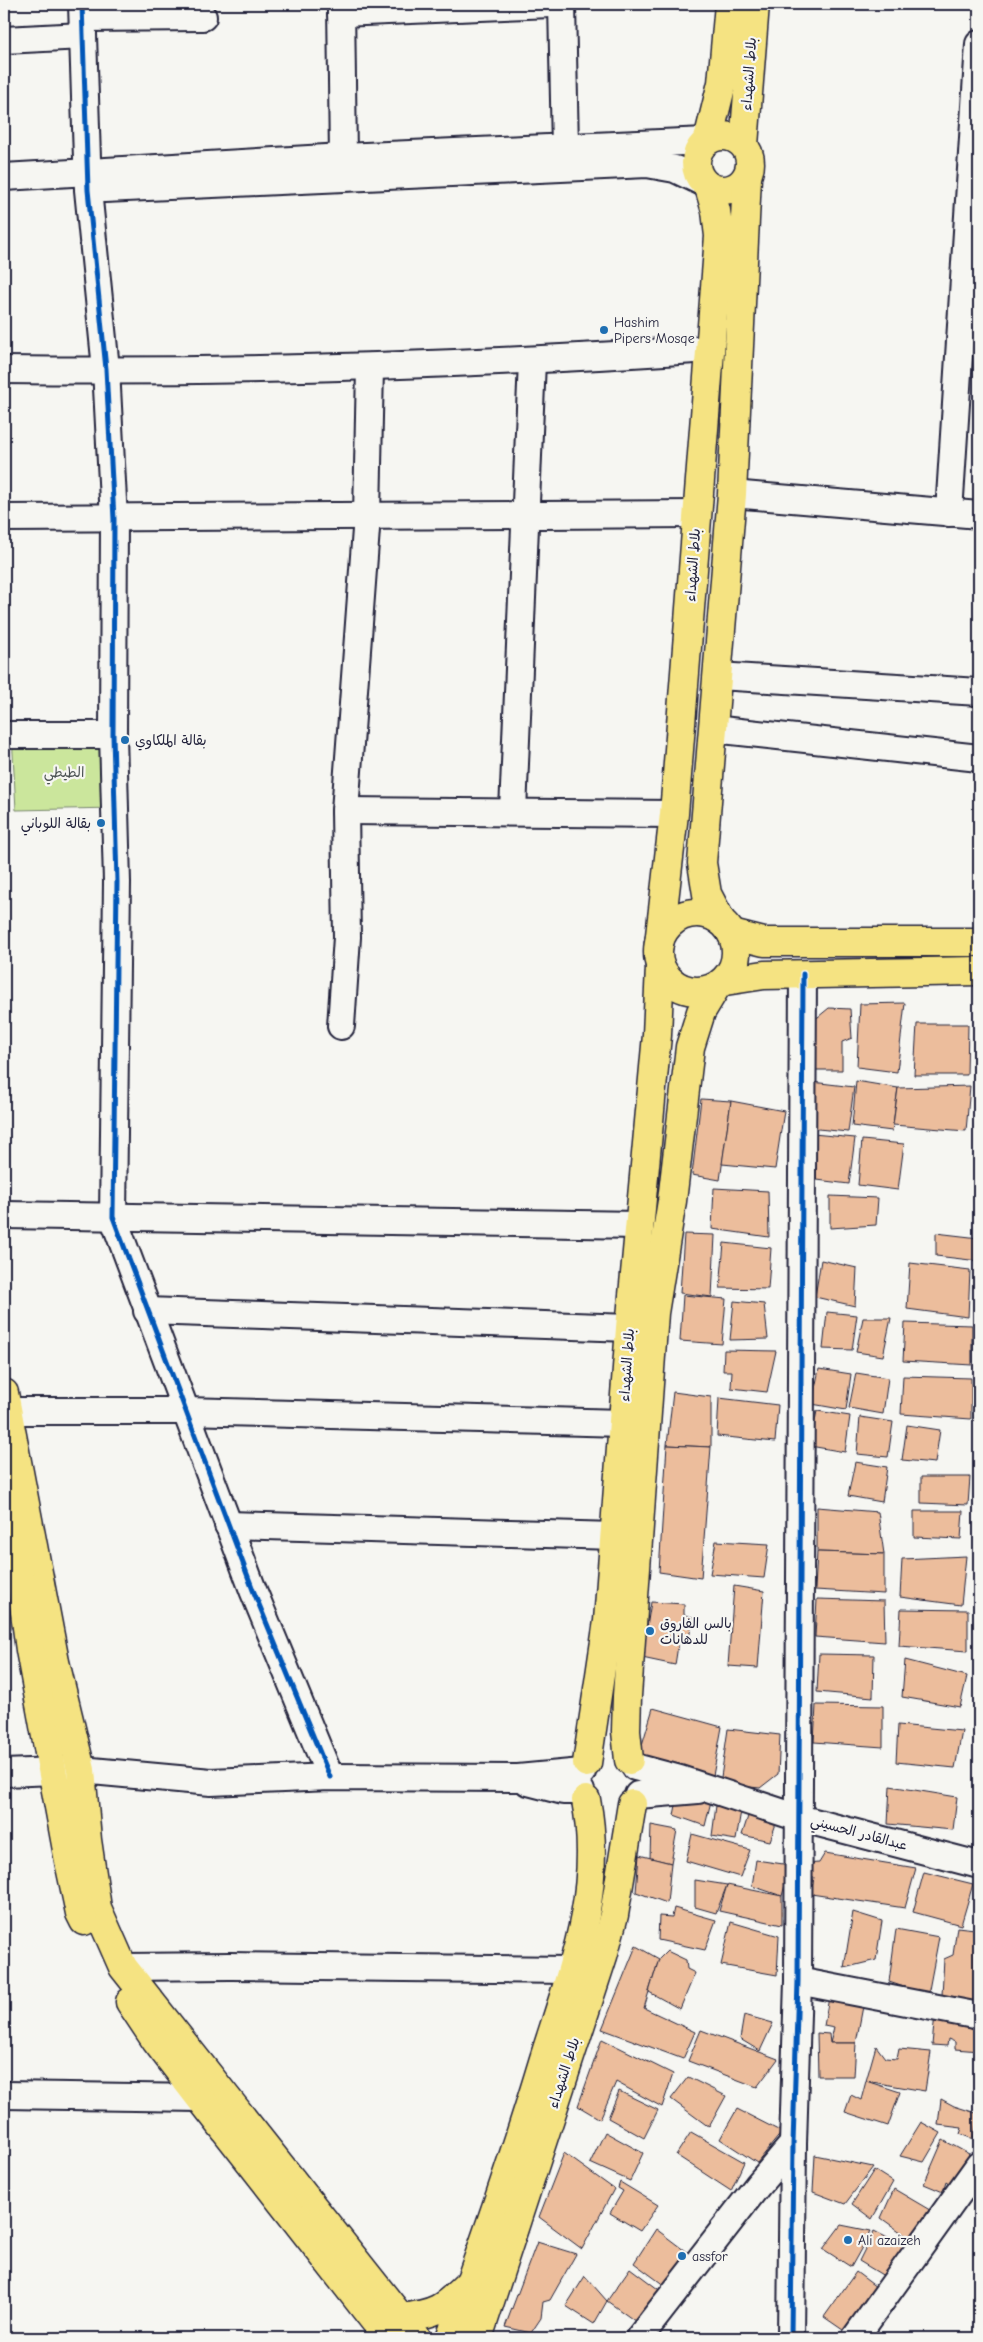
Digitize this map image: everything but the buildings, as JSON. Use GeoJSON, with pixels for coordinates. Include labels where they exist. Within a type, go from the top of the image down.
{"type":"FeatureCollection","features":[{"type":"Feature","properties":{"kind":"main road","name":"بلاط الشهداء"},"geometry":{"type":"LineString","coordinates":[[707,141],[719,102],[729,4]]}},
{"type":"Feature","properties":{"kind":"main road","name":"بلاط الشهداء"},"geometry":{"type":"LineString","coordinates":[[744,145],[755,4]]}},
{"type":"Feature","properties":{"kind":"main road"},"geometry":{"type":"LineString","coordinates":[[720,984],[735,963],[736,943],[707,894],[702,863],[732,494],[747,177],[750,160],[744,145],[738,140],[723,136],[707,141],[701,147],[695,161],[698,176],[706,185],[717,191],[734,189],[747,177]]}},
{"type":"Feature","properties":{"kind":"main road","name":"بلاط الشهداء"},"geometry":{"type":"LineString","coordinates":[[478,2338],[482,2285],[524,2126],[586,1913],[592,1868],[591,1829],[584,1782],[608,1621],[630,1328],[659,1012],[659,955],[674,814],[719,236],[716,211],[706,185]]}},
{"type":"Feature","properties":{"kind":"main road"},"geometry":{"type":"LineString","coordinates":[[702,863],[710,881],[733,914],[764,942]]}},
{"type":"Feature","properties":{"kind":"main road"},"geometry":{"type":"LineString","coordinates":[[979,942],[764,942],[726,927],[711,915],[689,914],[670,924],[662,933],[659,955],[665,976],[683,989],[700,992],[720,984],[764,975],[979,971]]}},
{"type":"Feature","properties":{"kind":"main road"},"geometry":{"type":"LineString","coordinates":[[764,942],[759,962],[764,975]]}},
{"type":"Feature","properties":{"kind":"main road","name":"بلاط الشهداء"},"geometry":{"type":"LineString","coordinates":[[632,1763],[626,1731],[627,1696],[654,1314],[672,1201],[690,1047],[696,1025],[720,984]]}},
{"type":"Feature","properties":{"kind":"main road"},"geometry":{"type":"LineString","coordinates":[[659,1012],[683,1015],[696,1025]]}},
{"type":"Feature","properties":{"kind":"main road"},"geometry":{"type":"LineString","coordinates":[[6,1402],[55,1662],[81,1770],[87,1840],[97,1908],[122,1967],[402,2331]]}},
{"type":"Feature","properties":{"kind":"main road"},"geometry":{"type":"LineString","coordinates":[[4,1493],[19,1567],[30,1650],[80,1913],[111,1974],[156,2041],[200,2098],[402,2331]]}},
{"type":"Feature","properties":{"kind":"main road"},"geometry":{"type":"LineString","coordinates":[[603,1754],[621,1755],[632,1763],[639,1776],[634,1799],[623,1810],[613,1813],[593,1808],[584,1782],[603,1754]]}},
{"type":"Feature","properties":{"kind":"main road","name":"بلاط الشهداء"},"geometry":{"type":"LineString","coordinates":[[482,2285],[603,1956],[614,1915],[634,1799]]}},
{"type":"Feature","properties":{"kind":"main road"},"geometry":{"type":"LineString","coordinates":[[402,2331],[428,2314],[482,2285]]}},
{"type":"Feature","properties":{"kind":"main road"},"geometry":{"type":"LineString","coordinates":[[450,2338],[482,2285]]}},
{"type":"Feature","properties":{"kind":"main road"},"geometry":{"type":"LineString","coordinates":[[482,2285],[486,2338]]}},
{"type":"Feature","properties":{"kind":"street"},"geometry":{"type":"LineString","coordinates":[[343,157],[341,8],[552,4]]}},
{"type":"Feature","properties":{"kind":"street"},"geometry":{"type":"LineString","coordinates":[[562,4],[565,148]]}},
{"type":"Feature","properties":{"kind":"street"},"geometry":{"type":"LineString","coordinates":[[4,40],[83,19],[203,17]]}},
{"type":"Feature","properties":{"kind":"street"},"geometry":{"type":"LineString","coordinates":[[83,19],[88,181],[106,369],[114,518],[113,735],[117,882],[113,1218],[228,1525],[330,1777]]}},
{"type":"Feature","properties":{"kind":"street"},"geometry":{"type":"LineString","coordinates":[[949,513],[979,44]]}},
{"type":"Feature","properties":{"kind":"street"},"geometry":{"type":"LineString","coordinates":[[4,193],[88,181],[343,157],[565,148],[659,155],[707,141]]}},
{"type":"Feature","properties":{"kind":"street"},"geometry":{"type":"LineString","coordinates":[[4,177],[88,181],[647,164],[659,155]]}},
{"type":"Feature","properties":{"kind":"street"},"geometry":{"type":"LineString","coordinates":[[659,155],[706,185]]}},
{"type":"Feature","properties":{"kind":"street"},"geometry":{"type":"LineString","coordinates":[[4,370],[370,367],[532,361],[710,349]]}},
{"type":"Feature","properties":{"kind":"street"},"geometry":{"type":"LineString","coordinates":[[512,811],[532,361]]}},
{"type":"Feature","properties":{"kind":"street"},"geometry":{"type":"LineString","coordinates":[[341,1026],[347,936],[345,811],[367,516],[370,367]]}},
{"type":"Feature","properties":{"kind":"street"},"geometry":{"type":"LineString","coordinates":[[732,494],[979,515]]}},
{"type":"Feature","properties":{"kind":"street"},"geometry":{"type":"LineString","coordinates":[[4,518],[697,514]]}},
{"type":"Feature","properties":{"kind":"street"},"geometry":{"type":"LineString","coordinates":[[718,676],[979,692]]}},
{"type":"Feature","properties":{"kind":"street"},"geometry":{"type":"LineString","coordinates":[[713,729],[979,758]]}},
{"type":"Feature","properties":{"kind":"street"},"geometry":{"type":"LineString","coordinates":[[4,735],[113,735]]}},
{"type":"Feature","properties":{"kind":"street"},"geometry":{"type":"LineString","coordinates":[[345,811],[512,811],[674,814]]}},
{"type":"Feature","properties":{"kind":"street"},"geometry":{"type":"LineString","coordinates":[[791,2338],[793,2144],[798,1981],[803,974]]}},
{"type":"Feature","properties":{"kind":"street"},"geometry":{"type":"LineString","coordinates":[[4,1216],[639,1224]]}},
{"type":"Feature","properties":{"kind":"street"},"geometry":{"type":"LineString","coordinates":[[147,1311],[630,1328]]}},
{"type":"Feature","properties":{"kind":"street"},"geometry":{"type":"LineString","coordinates":[[6,1402],[184,1410],[623,1424]]}},
{"type":"Feature","properties":{"kind":"street"},"geometry":{"type":"LineString","coordinates":[[228,1525],[615,1536]]}},
{"type":"Feature","properties":{"kind":"street","name":"عبدالقادر الحسيني"},"geometry":{"type":"LineString","coordinates":[[632,1763],[799,1818],[979,1865]]}},
{"type":"Feature","properties":{"kind":"street"},"geometry":{"type":"LineString","coordinates":[[4,1773],[81,1770],[211,1782],[330,1777],[518,1778],[584,1782]]}},
{"type":"Feature","properties":{"kind":"street","name":"عبدالقادر الحسيني"},"geometry":{"type":"LineString","coordinates":[[634,1799],[711,1789]]}},
{"type":"Feature","properties":{"kind":"street"},"geometry":{"type":"LineString","coordinates":[[122,1967],[230,1966],[570,1970]]}},
{"type":"Feature","properties":{"kind":"street"},"geometry":{"type":"LineString","coordinates":[[798,1981],[979,2016]]}},
{"type":"Feature","properties":{"kind":"street"},"geometry":{"type":"LineString","coordinates":[[4,2096],[200,2098]]}},
{"type":"Feature","properties":{"kind":"street"},"geometry":{"type":"LineString","coordinates":[[639,2338],[758,2185],[793,2144]]}},
{"type":"Feature","properties":{"kind":"street"},"geometry":{"type":"LineString","coordinates":[[855,2338],[979,2165]]}},
{"type":"Feature","properties":{"kind":"green space","name":"الطيطي"},"geometry":{"type":"Polygon","coordinates":[[[12,735],[113,735],[115,808],[16,810],[12,735]]]}},
{"type":"Feature","properties":{"kind":"cycle path"},"geometry":{"type":"LineString","coordinates":[[82,4],[88,190],[106,369],[114,519],[113,735],[117,882],[113,1217],[253,1590],[330,1777]]}},
{"type":"Feature","properties":{"kind":"cycle path"},"geometry":{"type":"LineString","coordinates":[[791,2338],[793,2144],[798,1981],[803,974]]}},
{"type":"Feature","properties":{"kind":"place","name":"Hashim Pipers Mosqe"},"geometry":{"type":"Point","coordinates":[604,330]}},
{"type":"Feature","properties":{"kind":"place","name":"بقالة الملكاوي"},"geometry":{"type":"Point","coordinates":[125,740]}},
{"type":"Feature","properties":{"kind":"place","name":"بقالة اللوباني"},"geometry":{"type":"Point","coordinates":[101,823]}},
{"type":"Feature","properties":{"kind":"place","name":"بالس الفاروق للدهانات"},"geometry":{"type":"Point","coordinates":[650,1631]}},
{"type":"Feature","properties":{"kind":"place","name":"Ali azaizeh"},"geometry":{"type":"Point","coordinates":[848,2240]}},
{"type":"Feature","properties":{"kind":"place","name":"assfor"},"geometry":{"type":"Point","coordinates":[682,2256]}}]}
